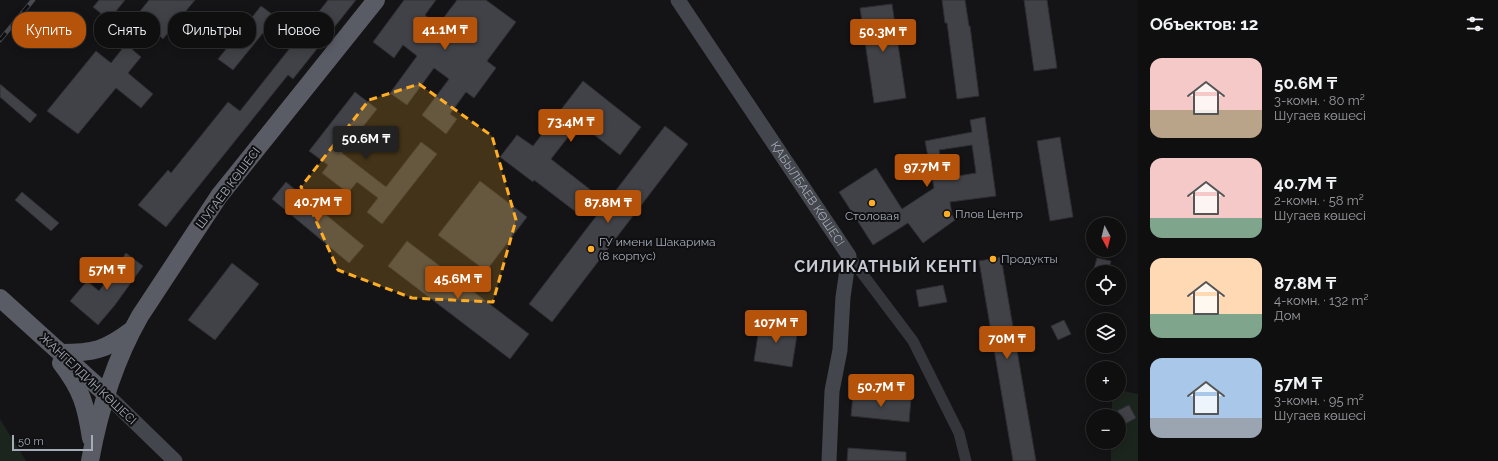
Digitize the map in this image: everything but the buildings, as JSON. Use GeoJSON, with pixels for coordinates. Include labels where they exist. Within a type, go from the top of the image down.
{"type":"FeatureCollection","features":[{"type":"Feature","properties":{"kind":"highway","name":"ШУГАЕВ КӨШЕСІ"},"geometry":{"type":"LineString","coordinates":[[91,454],[106,394],[132,329],[219,196],[376,0]]}},
{"type":"Feature","properties":{"kind":"highway","name":"ЖАНГЕЛДИН КӨШЕСІ"},"geometry":{"type":"LineString","coordinates":[[0,298],[106,394]]}},
{"type":"Feature","properties":{"kind":"highway"},"geometry":{"type":"LineString","coordinates":[[91,454],[85,402],[76,384],[58,360],[55,347],[81,353],[108,347],[132,329]]}},
{"type":"Feature","properties":{"kind":"main road","name":"ҚАБЫЛБАЕВ КӨШЕСІ"},"geometry":{"type":"LineString","coordinates":[[678,0],[849,256],[843,296],[840,350],[832,391],[829,461]]}},
{"type":"Feature","properties":{"kind":"main road","name":"ЖАНГЕЛДИН КӨШЕСІ"},"geometry":{"type":"LineString","coordinates":[[106,394],[175,461]]}},
{"type":"Feature","properties":{"kind":"street"},"geometry":{"type":"LineString","coordinates":[[849,256],[913,341],[958,433],[966,461]]}},
{"type":"Feature","properties":{"kind":"highlighted area"},"geometry":{"type":"Polygon","coordinates":[[[419,84],[492,136],[516,220],[493,302],[412,298],[338,270],[301,187],[369,100],[419,84]]]}},
{"type":"Feature","properties":{"kind":"shaded area"},"geometry":{"type":"Polygon","coordinates":[[[1126,391],[1138,394],[1138,461],[1111,461],[1111,449],[1126,449],[1126,409],[1112,409],[1112,401],[1126,401],[1126,391]]]}},
{"type":"Feature","properties":{"kind":"shaded area"},"geometry":{"type":"Polygon","coordinates":[[[0,419],[26,461],[0,461],[0,419]]]}},
{"type":"Feature","properties":{"kind":"railway"},"geometry":{"type":"LineString","coordinates":[[0,40],[33,0]]}},
{"type":"Feature","properties":{"kind":"place","name":"Столовая"},"geometry":{"type":"Point","coordinates":[872,203]}},
{"type":"Feature","properties":{"kind":"place","name":"Плов Центр"},"geometry":{"type":"Point","coordinates":[947,214]}},
{"type":"Feature","properties":{"kind":"place","name":"ГУ имени Шакарима (8 корпус)"},"geometry":{"type":"Point","coordinates":[591,249]}},
{"type":"Feature","properties":{"kind":"place","name":"Продукты"},"geometry":{"type":"Point","coordinates":[993,259]}},
{"type":"Feature","properties":{"kind":"district","name":"СИЛИКАТНЫЙ КЕНТІ"},"geometry":{"type":"Point","coordinates":[886,266]}}]}
